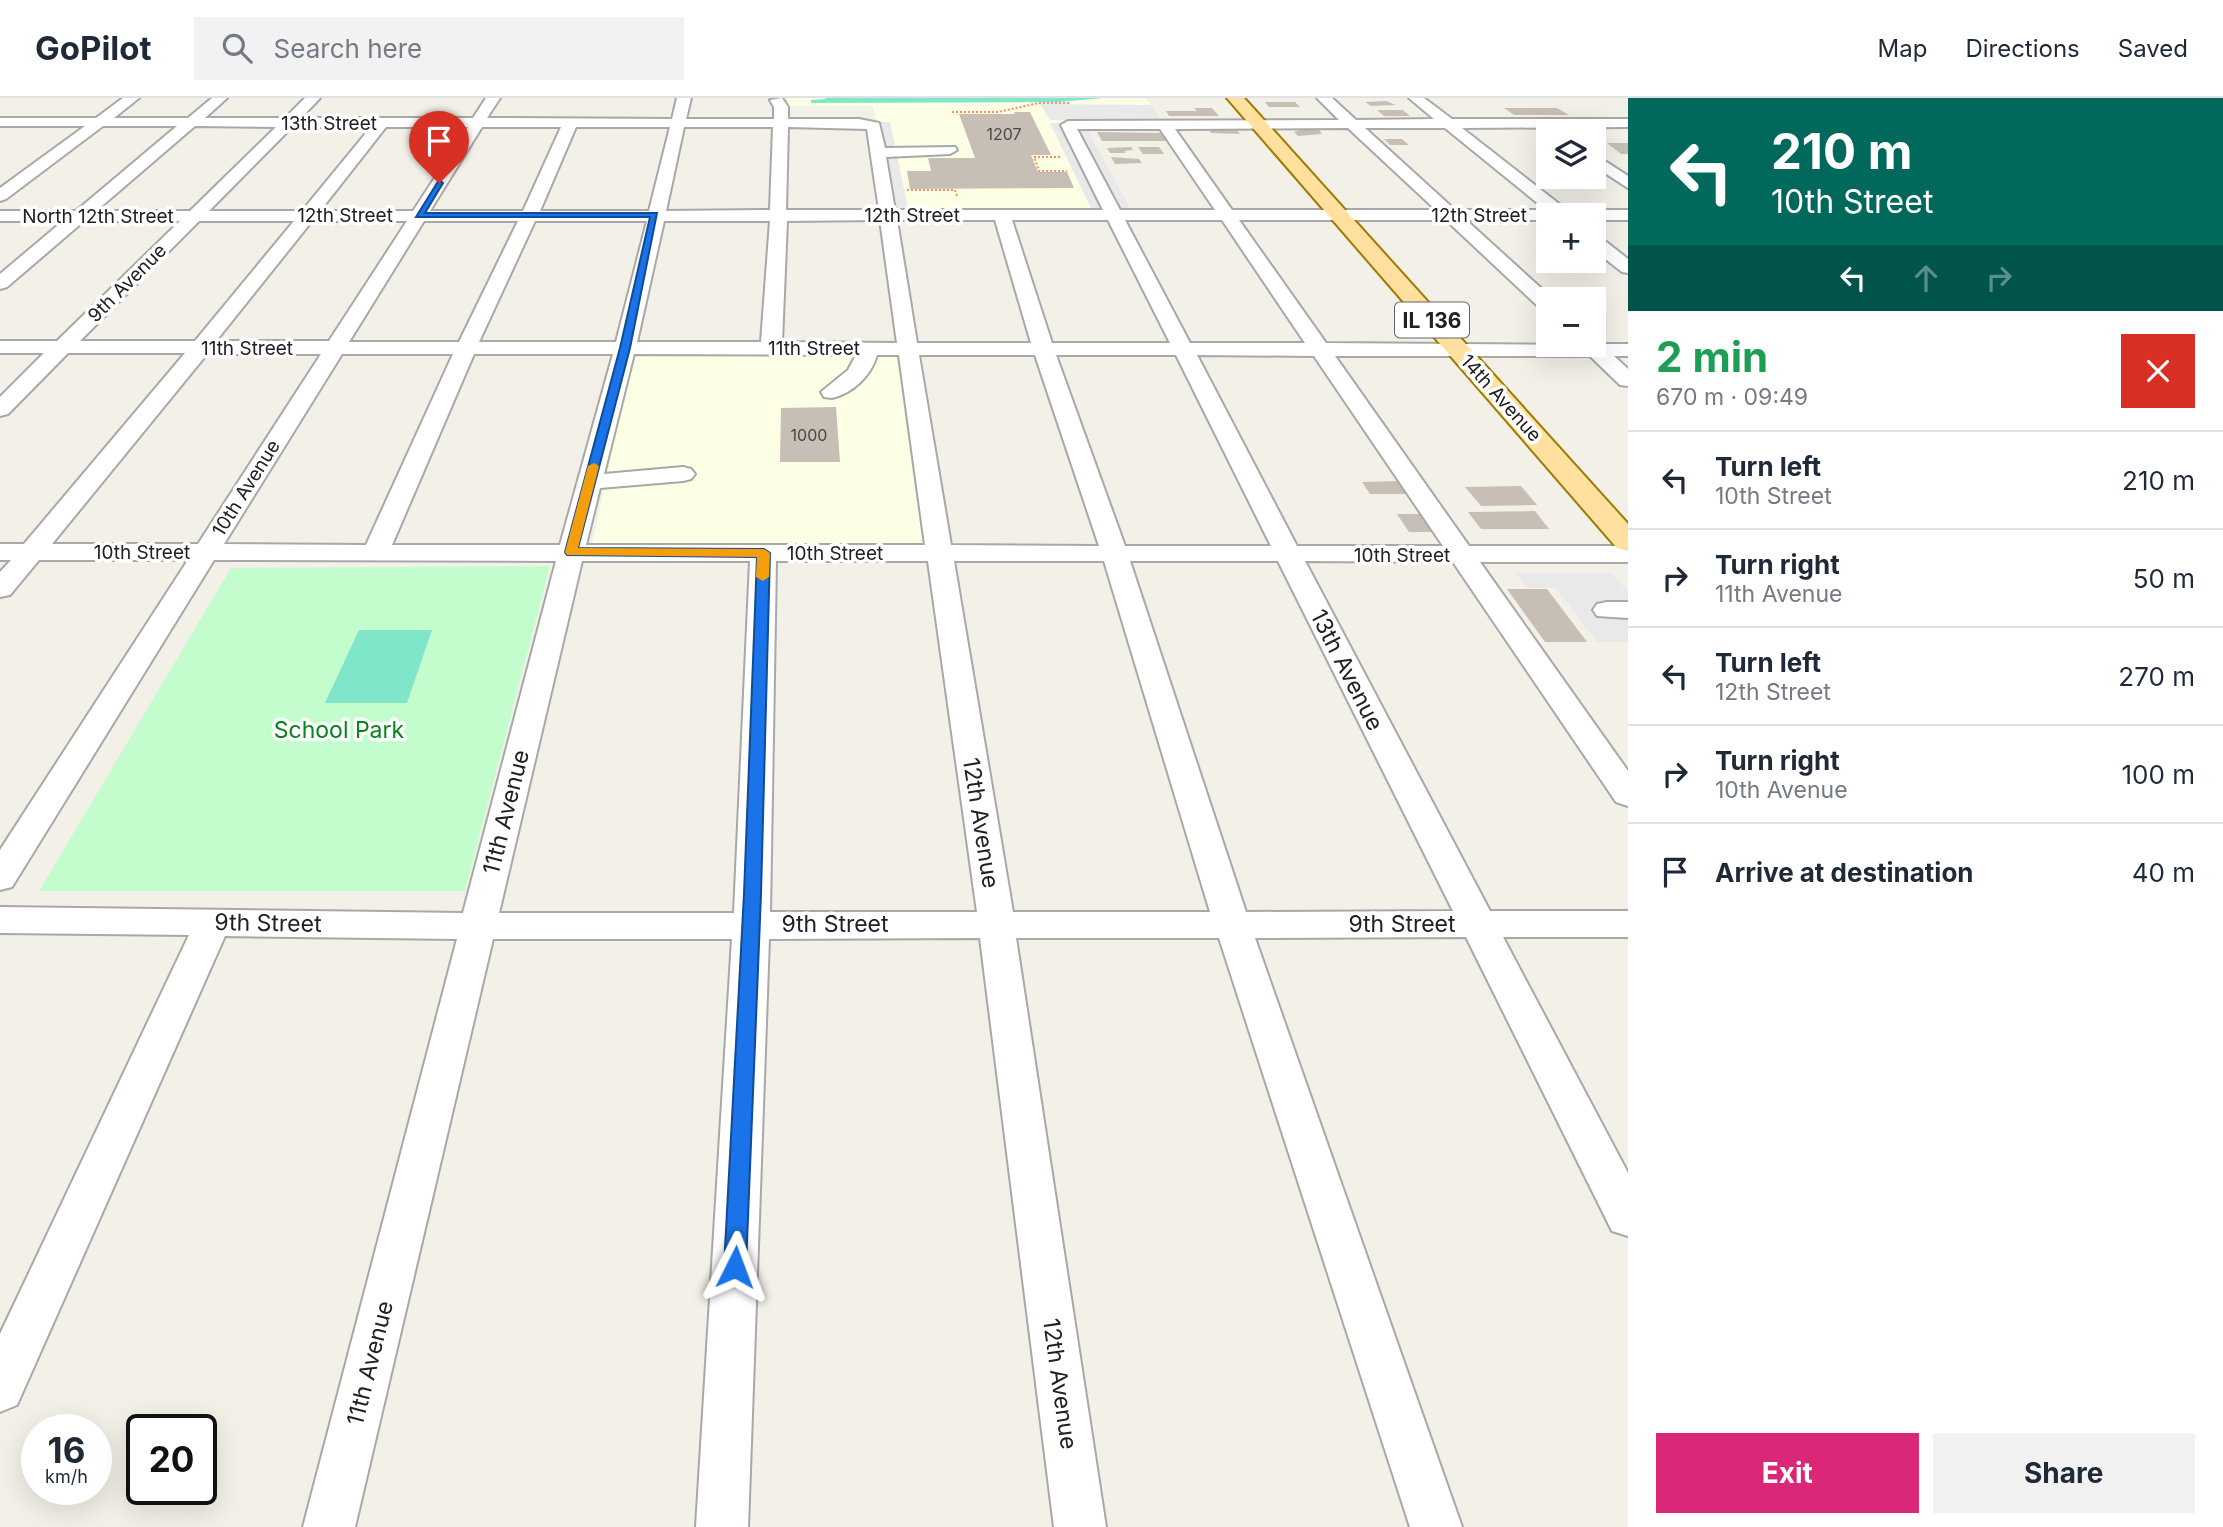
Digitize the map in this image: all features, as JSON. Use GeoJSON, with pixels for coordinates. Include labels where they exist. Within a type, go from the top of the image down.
{"type":"FeatureCollection","features":[{"type":"Feature","properties":{"kind":"main road","name":"14th Avenue"},"geometry":{"type":"LineString","coordinates":[[1235,98],[1628,542]]}},
{"type":"Feature","properties":{"kind":"street"},"geometry":{"type":"LineString","coordinates":[[0,196],[132,98]]}},
{"type":"Feature","properties":{"kind":"street"},"geometry":{"type":"LineString","coordinates":[[0,283],[220,98]]}},
{"type":"Feature","properties":{"kind":"street","name":"9th Avenue"},"geometry":{"type":"LineString","coordinates":[[0,409],[313,98]]}},
{"type":"Feature","properties":{"kind":"street","name":"10th Avenue"},"geometry":{"type":"LineString","coordinates":[[0,878],[493,98]]}},
{"type":"Feature","properties":{"kind":"street"},"geometry":{"type":"LineString","coordinates":[[1324,98],[1536,294]]}},
{"type":"Feature","properties":{"kind":"street"},"geometry":{"type":"LineString","coordinates":[[1416,98],[1547,203]]}},
{"type":"Feature","properties":{"kind":"street"},"geometry":{"type":"LineString","coordinates":[[771,348],[779,234],[781,107],[777,100]]}},
{"type":"Feature","properties":{"kind":"street"},"geometry":{"type":"LineString","coordinates":[[1442,119],[1452,105]]}},
{"type":"Feature","properties":{"kind":"street"},"geometry":{"type":"LineString","coordinates":[[1610,109],[1628,122]]}},
{"type":"Feature","properties":{"kind":"street","name":"13th Street"},"geometry":{"type":"LineString","coordinates":[[0,122],[570,123],[681,111],[950,149]]}},
{"type":"Feature","properties":{"kind":"street","name":"11th Avenue"},"geometry":{"type":"LineString","coordinates":[[329,1527],[571,552],[625,348],[654,215],[681,111]]}},
{"type":"Feature","properties":{"kind":"street"},"geometry":{"type":"LineString","coordinates":[[1073,113],[1164,124],[1350,123],[1442,119],[1536,126]]}},
{"type":"Feature","properties":{"kind":"street","name":"13th Avenue"},"geometry":{"type":"LineString","coordinates":[[1073,113],[1068,125],[1628,1217]]}},
{"type":"Feature","properties":{"kind":"street"},"geometry":{"type":"LineString","coordinates":[[1606,123],[1628,122]]}},
{"type":"Feature","properties":{"kind":"street"},"geometry":{"type":"LineString","coordinates":[[0,589],[119,449],[382,123]]}},
{"type":"Feature","properties":{"kind":"street"},"geometry":{"type":"LineString","coordinates":[[376,552],[570,123]]}},
{"type":"Feature","properties":{"kind":"street"},"geometry":{"type":"LineString","coordinates":[[1164,124],[1459,555],[1628,795]]}},
{"type":"Feature","properties":{"kind":"street","name":"12th Avenue"},"geometry":{"type":"LineString","coordinates":[[874,139],[889,216],[996,924],[1080,1527]]}},
{"type":"Feature","properties":{"kind":"street"},"geometry":{"type":"LineString","coordinates":[[1606,167],[1628,183]]}},
{"type":"Feature","properties":{"kind":"street","name":"12th Street"},"geometry":{"type":"LineString","coordinates":[[196,215],[1536,215]]}},
{"type":"Feature","properties":{"kind":"street","name":"North 12th Street"},"geometry":{"type":"LineString","coordinates":[[0,216],[196,215]]}},
{"type":"Feature","properties":{"kind":"street"},"geometry":{"type":"LineString","coordinates":[[1002,215],[1115,555],[1232,923],[1436,1527]]}},
{"type":"Feature","properties":{"kind":"street","name":"12th Street"},"geometry":{"type":"LineString","coordinates":[[1606,215],[1628,215]]}},
{"type":"Feature","properties":{"kind":"street"},"geometry":{"type":"LineString","coordinates":[[1606,251],[1628,268]]}},
{"type":"Feature","properties":{"kind":"street","name":"11th Street"},"geometry":{"type":"LineString","coordinates":[[0,347],[1536,348]]}},
{"type":"Feature","properties":{"kind":"street"},"geometry":{"type":"LineString","coordinates":[[832,392],[850,382],[868,357],[867,348]]}},
{"type":"Feature","properties":{"kind":"street","name":"11th Street"},"geometry":{"type":"LineString","coordinates":[[1606,348],[1628,350]]}},
{"type":"Feature","properties":{"kind":"street"},"geometry":{"type":"LineString","coordinates":[[1604,357],[1628,380]]}},
{"type":"Feature","properties":{"kind":"street"},"geometry":{"type":"LineString","coordinates":[[590,482],[683,474]]}},
{"type":"Feature","properties":{"kind":"street","name":"10th Street"},"geometry":{"type":"LineString","coordinates":[[0,552],[1628,554]]}},
{"type":"Feature","properties":{"kind":"street"},"geometry":{"type":"LineString","coordinates":[[722,1527],[751,924],[764,553]]}},
{"type":"Feature","properties":{"kind":"street","name":"9th Street"},"geometry":{"type":"LineString","coordinates":[[0,920],[478,926],[1628,924]]}},
{"type":"Feature","properties":{"kind":"street"},"geometry":{"type":"LineString","coordinates":[[0,1388],[213,922]]}},
{"type":"Feature","properties":{"kind":"path"},"geometry":{"type":"LineString","coordinates":[[952,112],[998,112],[1039,103],[1073,113]]}},
{"type":"Feature","properties":{"kind":"path"},"geometry":{"type":"LineString","coordinates":[[1064,158],[1034,157],[1040,171],[1071,171]]}},
{"type":"Feature","properties":{"kind":"shaded area"},"geometry":{"type":"Polygon","coordinates":[[[788,98],[1146,98],[1162,120],[1082,121],[1130,208],[896,209],[873,106],[788,106],[788,98]]]}},
{"type":"Feature","properties":{"kind":"shaded area"},"geometry":{"type":"Polygon","coordinates":[[[1040,104],[1151,105],[1162,120],[1050,120],[1040,104]]]}},
{"type":"Feature","properties":{"kind":"shaded area"},"geometry":{"type":"Polygon","coordinates":[[[878,122],[890,122],[908,208],[896,209],[878,122]]]}},
{"type":"Feature","properties":{"kind":"shaded area"},"geometry":{"type":"Polygon","coordinates":[[[1050,123],[1064,123],[1106,208],[1091,208],[1050,123]]]}},
{"type":"Feature","properties":{"kind":"shaded area"},"geometry":{"type":"Polygon","coordinates":[[[1076,131],[1088,131],[1130,208],[1116,208],[1076,131]]]}},
{"type":"Feature","properties":{"kind":"shaded area"},"geometry":{"type":"Polygon","coordinates":[[[633,353],[896,353],[923,546],[592,545],[633,353]]]}},
{"type":"Feature","properties":{"kind":"shaded area"},"geometry":{"type":"Polygon","coordinates":[[[1515,573],[1612,573],[1628,592],[1628,642],[1597,642],[1556,588],[1527,588],[1515,573]]]}},
{"type":"Feature","properties":{"kind":"green space"},"geometry":{"type":"Polygon","coordinates":[[[824,98],[1103,98],[1059,102],[811,103],[811,100],[826,99],[824,98]]]}},
{"type":"Feature","properties":{"kind":"green space","name":"School Park"},"geometry":{"type":"Polygon","coordinates":[[[550,566],[465,891],[39,891],[231,568],[550,566]]]}},
{"type":"Feature","properties":{"kind":"green space"},"geometry":{"type":"Polygon","coordinates":[[[359,630],[432,630],[407,703],[325,703],[359,630]]]}},
{"type":"Feature","properties":{"kind":"building"},"geometry":{"type":"Polygon","coordinates":[[[1386,101],[1396,105],[1371,106],[1365,102],[1386,101]]]}},
{"type":"Feature","properties":{"kind":"building"},"geometry":{"type":"Polygon","coordinates":[[[1265,102],[1295,102],[1300,107],[1269,107],[1265,102]]]}},
{"type":"Feature","properties":{"kind":"building"},"geometry":{"type":"Polygon","coordinates":[[[1194,108],[1212,108],[1219,116],[1169,116],[1166,111],[1197,111],[1194,108]]]}},
{"type":"Feature","properties":{"kind":"building"},"geometry":{"type":"Polygon","coordinates":[[[1504,108],[1557,108],[1569,115],[1514,115],[1504,108]]]}},
{"type":"Feature","properties":{"kind":"building"},"geometry":{"type":"Polygon","coordinates":[[[1377,110],[1403,110],[1410,116],[1384,116],[1377,110]]]}},
{"type":"Feature","properties":{"kind":"building"},"geometry":{"type":"Polygon","coordinates":[[[1014,112],[1030,112],[1051,155],[1031,155],[1038,172],[1067,172],[1074,188],[910,189],[907,171],[931,171],[928,158],[975,158],[959,114],[1015,114],[1014,112]]]}},
{"type":"Feature","properties":{"kind":"building"},"geometry":{"type":"Polygon","coordinates":[[[1208,129],[1237,130],[1240,134],[1211,133],[1208,129]]]}},
{"type":"Feature","properties":{"kind":"building"},"geometry":{"type":"Polygon","coordinates":[[[1319,130],[1322,134],[1298,136],[1294,132],[1319,130]]]}},
{"type":"Feature","properties":{"kind":"building"},"geometry":{"type":"Polygon","coordinates":[[[1097,132],[1161,133],[1167,141],[1102,141],[1097,132]]]}},
{"type":"Feature","properties":{"kind":"building"},"geometry":{"type":"Polygon","coordinates":[[[1384,139],[1402,139],[1409,145],[1390,145],[1384,139]]]}},
{"type":"Feature","properties":{"kind":"building"},"geometry":{"type":"Polygon","coordinates":[[[1607,143],[1628,143],[1628,154],[1621,154],[1607,143]]]}},
{"type":"Feature","properties":{"kind":"building"},"geometry":{"type":"Polygon","coordinates":[[[1131,147],[1133,150],[1124,151],[1126,153],[1110,153],[1107,148],[1131,147]]]}},
{"type":"Feature","properties":{"kind":"building"},"geometry":{"type":"Polygon","coordinates":[[[1138,147],[1159,147],[1164,154],[1143,154],[1138,147]]]}},
{"type":"Feature","properties":{"kind":"building"},"geometry":{"type":"Polygon","coordinates":[[[1111,157],[1139,159],[1142,163],[1115,164],[1111,157]]]}},
{"type":"Feature","properties":{"kind":"building"},"geometry":{"type":"Polygon","coordinates":[[[836,407],[840,462],[780,462],[781,408],[836,407]]]}},
{"type":"Feature","properties":{"kind":"building"},"geometry":{"type":"Polygon","coordinates":[[[1401,481],[1410,494],[1370,494],[1362,482],[1401,481]]]}},
{"type":"Feature","properties":{"kind":"building"},"geometry":{"type":"Polygon","coordinates":[[[1521,486],[1537,505],[1481,506],[1465,487],[1521,486]]]}},
{"type":"Feature","properties":{"kind":"building"},"geometry":{"type":"Polygon","coordinates":[[[1535,511],[1549,529],[1481,529],[1468,512],[1535,511]]]}},
{"type":"Feature","properties":{"kind":"building"},"geometry":{"type":"Polygon","coordinates":[[[1397,514],[1423,514],[1435,532],[1409,532],[1397,514]]]}},
{"type":"Feature","properties":{"kind":"building"},"geometry":{"type":"Polygon","coordinates":[[[1507,589],[1547,589],[1587,642],[1545,642],[1507,589]]]}},
{"type":"Feature","properties":{"kind":"slow traffic"},"geometry":{"type":"LineString","coordinates":[[594,466],[571,552],[764,553],[763,577]]}},
{"type":"Feature","properties":{"kind":"route"},"geometry":{"type":"LineString","coordinates":[[439,183],[419,215],[654,215],[625,348],[571,552],[764,553],[735,1267]]}}]}
